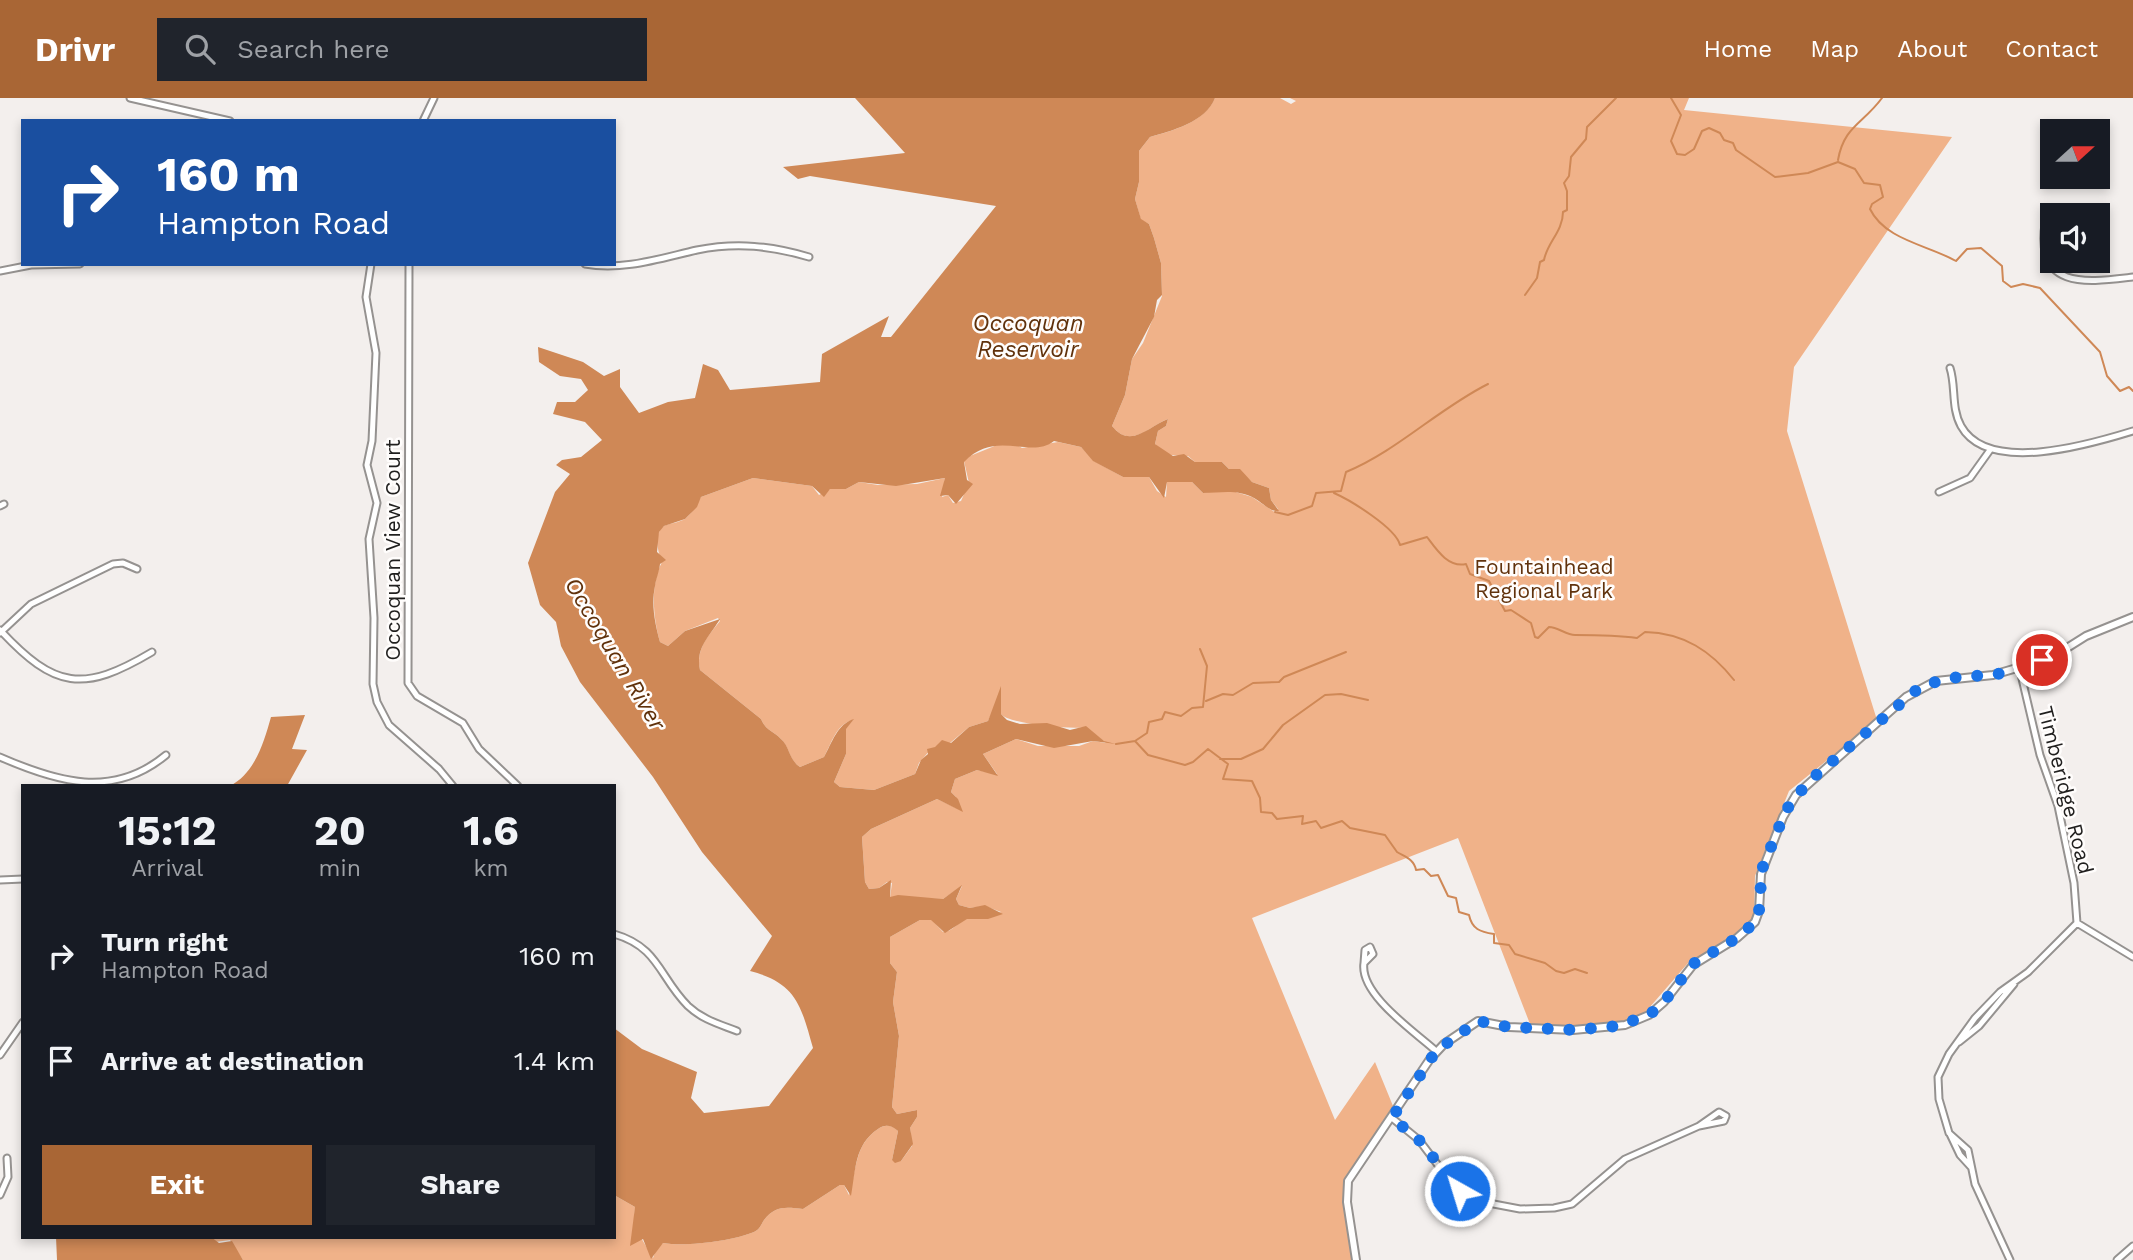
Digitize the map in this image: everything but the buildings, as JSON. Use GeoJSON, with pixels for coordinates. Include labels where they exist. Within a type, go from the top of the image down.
{"type":"FeatureCollection","features":[{"type":"Feature","properties":{"kind":"street"},"geometry":{"type":"LineString","coordinates":[[130,98],[221,119]]}},
{"type":"Feature","properties":{"kind":"street"},"geometry":{"type":"LineString","coordinates":[[424,119],[434,98]]}},
{"type":"Feature","properties":{"kind":"street"},"geometry":{"type":"LineString","coordinates":[[616,265],[628,265],[700,250],[740,245],[777,248],[809,257]]}},
{"type":"Feature","properties":{"kind":"street"},"geometry":{"type":"LineString","coordinates":[[0,271],[25,266]]}},
{"type":"Feature","properties":{"kind":"street"},"geometry":{"type":"LineString","coordinates":[[371,266],[366,297],[375,343],[372,441],[367,465],[377,503],[369,539],[374,618],[373,684],[377,702],[389,725],[439,769],[451,784]]}},
{"type":"Feature","properties":{"kind":"street","name":"Occoquan View Court"},"geometry":{"type":"LineString","coordinates":[[409,266],[408,684],[416,696],[463,723],[479,749],[515,784]]}},
{"type":"Feature","properties":{"kind":"street"},"geometry":{"type":"LineString","coordinates":[[2062,273],[2065,277],[2089,283],[2133,277]]}},
{"type":"Feature","properties":{"kind":"street"},"geometry":{"type":"LineString","coordinates":[[1950,368],[1960,424],[1970,436],[1990,450],[2037,452],[2094,442],[2133,431]]}},
{"type":"Feature","properties":{"kind":"street"},"geometry":{"type":"LineString","coordinates":[[1939,492],[1970,478],[1990,450]]}},
{"type":"Feature","properties":{"kind":"street"},"geometry":{"type":"LineString","coordinates":[[137,569],[123,563],[113,564],[59,588],[32,604],[0,632],[28,660],[67,680],[115,673],[152,652]]}},
{"type":"Feature","properties":{"kind":"street"},"geometry":{"type":"LineString","coordinates":[[1356,1260],[1347,1202],[1348,1181],[1436,1051],[1478,1021],[1509,1027],[1573,1030],[1617,1026],[1649,1015],[1664,1002],[1693,964],[1737,938],[1755,922],[1759,911],[1762,869],[1786,810],[1808,782],[1920,687],[1948,678],[1993,675],[2050,658],[2086,636],[2133,617]]}},
{"type":"Feature","properties":{"kind":"street","name":"Timberidge Road"},"geometry":{"type":"LineString","coordinates":[[2019,666],[2040,755],[2058,806],[2074,883],[2077,923]]}},
{"type":"Feature","properties":{"kind":"street"},"geometry":{"type":"LineString","coordinates":[[0,757],[31,771],[85,782],[124,778],[149,769],[166,755]]}},
{"type":"Feature","properties":{"kind":"street"},"geometry":{"type":"LineString","coordinates":[[0,880],[21,878]]}},
{"type":"Feature","properties":{"kind":"street"},"geometry":{"type":"LineString","coordinates":[[2010,1260],[1970,1167],[1960,1155],[1950,1134],[1942,1111],[1938,1081],[1942,1066],[1989,1003],[2014,985],[2077,923],[2133,957]]}},
{"type":"Feature","properties":{"kind":"street"},"geometry":{"type":"LineString","coordinates":[[616,935],[646,948],[683,1000],[699,1015],[737,1031]]}},
{"type":"Feature","properties":{"kind":"street"},"geometry":{"type":"LineString","coordinates":[[1364,963],[1364,979],[1372,992],[1436,1051]]}},
{"type":"Feature","properties":{"kind":"street"},"geometry":{"type":"LineString","coordinates":[[0,1055],[21,1025]]}},
{"type":"Feature","properties":{"kind":"street"},"geometry":{"type":"LineString","coordinates":[[1392,1118],[1419,1140],[1450,1181],[1467,1196],[1520,1209],[1554,1208],[1572,1204],[1625,1159],[1699,1126]]}},
{"type":"Feature","properties":{"kind":"street"},"geometry":{"type":"LineString","coordinates":[[1950,1134],[1968,1150],[1970,1167]]}},
{"type":"Feature","properties":{"kind":"street"},"geometry":{"type":"LineString","coordinates":[[0,1195],[8,1177],[7,1158]]}},
{"type":"Feature","properties":{"kind":"street"},"geometry":{"type":"LineString","coordinates":[[0,1178],[8,1177]]}},
{"type":"Feature","properties":{"kind":"street"},"geometry":{"type":"LineString","coordinates":[[2117,1260],[2133,1245]]}},
{"type":"Feature","properties":{"kind":"green space","name":"Fountainhead Regional Park"},"geometry":{"type":"Polygon","coordinates":[[[1215,98],[1280,98],[1291,104],[1296,101],[1290,98],[1689,98],[1684,110],[1952,137],[1794,367],[1787,431],[1877,720],[1789,791],[1755,876],[1754,923],[1688,963],[1643,1015],[1616,1024],[1589,1026],[1530,1024],[1458,838],[1252,918],[1335,1120],[1375,1062],[1393,1106],[1345,1180],[1344,1200],[1352,1260],[243,1260],[230,1240],[215,1242],[213,1239],[616,1239],[616,1196],[635,1207],[634,1226],[653,1258],[657,1247],[663,1243],[708,1242],[754,1232],[768,1215],[777,1209],[803,1209],[840,1185],[844,1185],[849,1195],[860,1150],[870,1135],[883,1126],[891,1126],[898,1131],[892,1160],[901,1161],[912,1146],[910,1128],[917,1117],[917,1110],[897,1114],[892,1107],[899,1036],[893,1002],[897,972],[890,963],[890,937],[920,920],[931,919],[943,932],[968,918],[1001,912],[985,906],[970,908],[959,905],[956,899],[962,886],[943,899],[890,898],[892,883],[887,882],[879,888],[869,889],[865,882],[862,837],[871,829],[937,799],[956,808],[956,797],[951,792],[955,779],[977,770],[997,774],[983,754],[1016,739],[1038,746],[1079,746],[1093,741],[1106,743],[1086,727],[1042,725],[1006,718],[1001,714],[1001,693],[988,721],[969,727],[950,743],[931,749],[919,763],[915,774],[874,790],[840,787],[834,782],[846,754],[846,728],[853,720],[839,730],[824,757],[800,767],[784,742],[765,726],[761,719],[700,670],[701,650],[720,621],[718,618],[685,631],[668,646],[660,642],[654,601],[658,571],[662,562],[658,533],[664,526],[685,519],[701,497],[753,478],[812,486],[819,495],[830,489],[846,489],[859,482],[878,485],[917,484],[945,478],[942,497],[948,495],[953,503],[961,501],[969,483],[964,461],[970,456],[997,445],[1015,444],[1022,448],[1058,442],[1081,447],[1094,461],[1123,477],[1149,477],[1157,491],[1166,497],[1167,482],[1192,482],[1203,493],[1226,489],[1252,497],[1276,513],[1278,509],[1271,500],[1269,488],[1252,482],[1237,469],[1229,469],[1222,462],[1195,462],[1188,456],[1170,454],[1158,448],[1155,444],[1158,431],[1166,426],[1168,419],[1133,436],[1119,433],[1112,426],[1125,395],[1132,359],[1143,343],[1162,296],[1161,263],[1149,224],[1141,220],[1135,199],[1139,182],[1139,151],[1150,137],[1196,119],[1215,98]]]}},
{"type":"Feature","properties":{"kind":"water","name":"Occoquan Reservoir"},"geometry":{"type":"Polygon","coordinates":[[[855,98],[1215,98],[1196,119],[1150,137],[1139,151],[1139,182],[1135,199],[1141,219],[1149,224],[1154,238],[1161,263],[1162,295],[1157,300],[1154,317],[1132,359],[1125,395],[1112,426],[1119,433],[1133,436],[1168,419],[1166,426],[1158,431],[1155,444],[1173,456],[1184,454],[1195,462],[1222,462],[1229,469],[1240,469],[1252,482],[1269,488],[1271,500],[1279,511],[1241,493],[1203,493],[1192,482],[1167,482],[1164,498],[1149,477],[1123,477],[1093,461],[1081,447],[1054,441],[1034,448],[1000,445],[976,452],[964,462],[967,480],[973,484],[956,504],[948,495],[940,496],[945,478],[896,486],[859,482],[846,489],[830,489],[824,497],[812,486],[753,478],[701,497],[697,507],[685,519],[664,526],[659,532],[657,552],[666,560],[660,564],[653,600],[660,642],[668,646],[685,631],[720,619],[701,649],[700,670],[761,719],[765,726],[784,742],[800,767],[824,757],[839,730],[854,719],[846,729],[846,754],[834,782],[840,787],[874,790],[915,774],[921,760],[928,754],[927,749],[935,747],[942,740],[951,743],[969,727],[988,721],[1001,686],[1001,714],[1007,720],[1020,724],[1047,723],[1070,730],[1086,726],[1104,741],[1116,744],[1093,741],[1054,748],[1016,739],[983,754],[998,776],[977,770],[955,779],[951,792],[958,799],[963,812],[937,799],[871,829],[862,837],[865,882],[869,889],[879,888],[891,880],[890,897],[898,895],[943,899],[962,885],[956,899],[959,905],[970,908],[985,905],[1003,914],[988,919],[967,919],[945,933],[931,920],[920,920],[890,937],[890,963],[897,972],[893,1002],[899,1036],[892,1107],[897,1114],[917,1110],[917,1117],[910,1128],[913,1144],[901,1161],[895,1163],[892,1160],[898,1131],[893,1127],[881,1127],[870,1135],[860,1150],[851,1196],[844,1185],[840,1185],[803,1209],[777,1209],[768,1215],[754,1232],[709,1242],[663,1243],[651,1259],[643,1239],[630,1246],[635,1207],[616,1196],[616,1030],[642,1049],[697,1072],[691,1098],[704,1113],[769,1106],[813,1048],[795,998],[778,982],[750,971],[772,936],[702,852],[653,777],[580,682],[561,646],[556,622],[540,605],[528,563],[555,492],[570,474],[556,465],[562,460],[581,457],[602,440],[585,422],[553,414],[557,402],[575,402],[588,390],[581,379],[560,376],[539,362],[538,347],[583,362],[604,376],[620,369],[620,387],[639,413],[668,402],[695,398],[703,364],[718,370],[730,390],[820,382],[822,354],[889,316],[881,337],[891,337],[996,206],[810,176],[798,179],[783,167],[905,153],[855,98]]]}},
{"type":"Feature","properties":{"kind":"water"},"geometry":{"type":"Polygon","coordinates":[[[305,715],[292,749],[307,750],[288,784],[233,784],[252,765],[262,746],[271,717],[305,715]]]}},
{"type":"Feature","properties":{"kind":"water"},"geometry":{"type":"Polygon","coordinates":[[[56,1239],[214,1239],[219,1243],[232,1241],[243,1260],[57,1260],[56,1239]]]}},
{"type":"Feature","properties":{"kind":"waterway"},"geometry":{"type":"LineString","coordinates":[[1525,295],[1537,278],[1540,262],[1544,260],[1563,212],[1567,210],[1564,183],[1569,176],[1571,157],[1586,139],[1587,127],[1616,98]]}},
{"type":"Feature","properties":{"kind":"waterway"},"geometry":{"type":"LineString","coordinates":[[1671,98],[1681,115],[1671,141],[1677,154],[1685,155],[1694,149],[1702,131],[1709,128],[1720,133],[1724,140],[1733,143],[1736,150],[1775,177],[1808,173],[1838,162],[1855,169],[1864,183],[1880,185],[1883,197],[1872,204],[1870,209],[1886,228],[1908,241],[1956,261],[1967,249],[1981,248],[2002,266],[2003,281],[2011,287],[2023,284],[2040,288],[2100,352],[2107,376],[2120,391],[2129,387],[2133,391]]}},
{"type":"Feature","properties":{"kind":"waterway"},"geometry":{"type":"LineString","coordinates":[[1838,160],[1850,132],[1882,98]]}},
{"type":"Feature","properties":{"kind":"waterway"},"geometry":{"type":"LineString","coordinates":[[1275,512],[1288,515],[1312,506],[1316,493],[1341,491],[1346,472],[1383,453],[1452,405],[1488,384]]}},
{"type":"Feature","properties":{"kind":"waterway"},"geometry":{"type":"LineString","coordinates":[[1334,493],[1382,523],[1397,538],[1400,545],[1427,537],[1448,560],[1466,564],[1470,574],[1489,581],[1505,611],[1511,610],[1531,623],[1535,637],[1538,638],[1549,627],[1575,635],[1637,638],[1645,632],[1659,633],[1684,640],[1706,652],[1734,680]]}},
{"type":"Feature","properties":{"kind":"waterway"},"geometry":{"type":"LineString","coordinates":[[1135,741],[1147,733],[1149,722],[1162,719],[1165,712],[1181,716],[1192,708],[1203,707],[1207,666],[1200,649]]}},
{"type":"Feature","properties":{"kind":"waterway"},"geometry":{"type":"LineString","coordinates":[[1206,701],[1223,694],[1233,695],[1253,683],[1279,682],[1284,677],[1346,652]]}},
{"type":"Feature","properties":{"kind":"waterway"},"geometry":{"type":"LineString","coordinates":[[1220,759],[1241,759],[1263,749],[1283,725],[1325,695],[1341,694],[1368,700]]}},
{"type":"Feature","properties":{"kind":"waterway"},"geometry":{"type":"LineString","coordinates":[[1116,744],[1135,741],[1148,755],[1185,765],[1193,762],[1208,749],[1228,764],[1223,779],[1252,781],[1260,798],[1261,812],[1272,813],[1277,819],[1303,816],[1302,824],[1316,821],[1321,828],[1342,821],[1350,828],[1385,835],[1397,852],[1411,861],[1416,870],[1424,869],[1431,876],[1438,875],[1448,896],[1456,898],[1459,912],[1469,915],[1477,929],[1494,934],[1494,943],[1509,945],[1515,954],[1545,963],[1556,971],[1564,973],[1575,969],[1587,973]]}},
{"type":"Feature","properties":{"kind":"route"},"geometry":{"type":"LineString","coordinates":[[1460,1191],[1419,1140],[1392,1118],[1439,1048],[1478,1021],[1509,1027],[1573,1030],[1617,1026],[1649,1015],[1671,994],[1683,974],[1693,964],[1737,938],[1755,922],[1759,911],[1759,881],[1762,869],[1786,810],[1808,782],[1920,687],[1948,678],[1998,674],[2042,660]]}},
{"type":"Feature","properties":{"kind":"water label","name":"Occoquan River"},"geometry":{"type":"Point","coordinates":[615,654]}}]}
